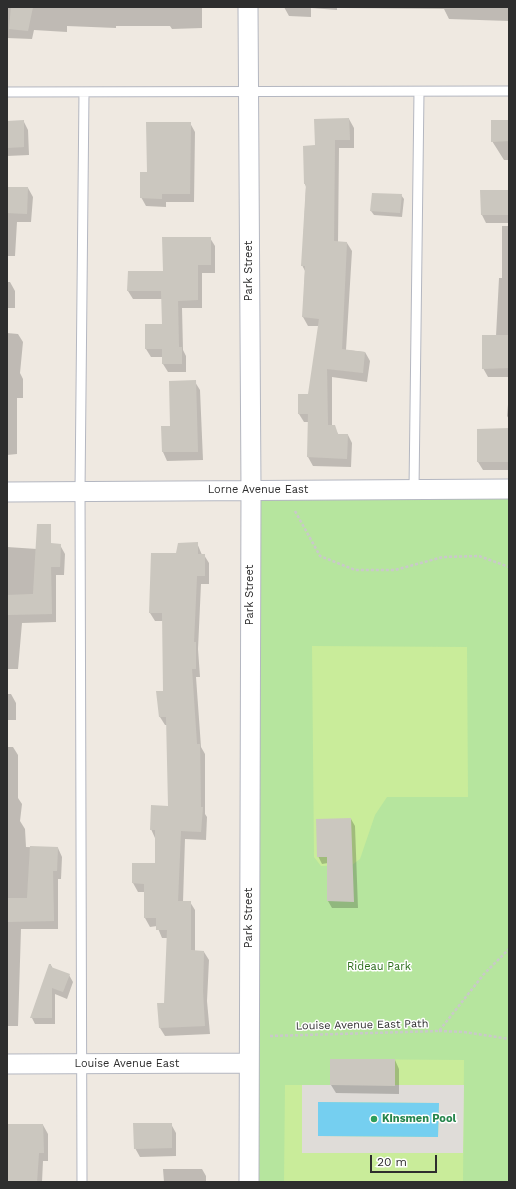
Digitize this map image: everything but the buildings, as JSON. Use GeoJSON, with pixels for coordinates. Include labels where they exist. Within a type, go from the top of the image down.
{"type":"FeatureCollection","features":[{"type":"Feature","properties":{"kind":"street","name":"Park Street"},"geometry":{"type":"LineString","coordinates":[[248,7],[250,490],[248,1038],[249,1182]]}},
{"type":"Feature","properties":{"kind":"street","name":"Lorne Avenue East"},"geometry":{"type":"LineString","coordinates":[[7,492],[509,489]]}},
{"type":"Feature","properties":{"kind":"street","name":"Louise Avenue East"},"geometry":{"type":"LineString","coordinates":[[7,1064],[248,1063]]}},
{"type":"Feature","properties":{"kind":"lane"},"geometry":{"type":"LineString","coordinates":[[7,92],[509,91]]}},
{"type":"Feature","properties":{"kind":"lane"},"geometry":{"type":"LineString","coordinates":[[82,1182],[80,491],[84,92]]}},
{"type":"Feature","properties":{"kind":"lane"},"geometry":{"type":"LineString","coordinates":[[414,489],[419,92]]}},
{"type":"Feature","properties":{"kind":"path"},"geometry":{"type":"LineString","coordinates":[[283,490],[320,556],[355,570],[395,570],[443,557],[479,556],[509,567]]}},
{"type":"Feature","properties":{"kind":"path","name":"Louise Avenue East Path"},"geometry":{"type":"LineString","coordinates":[[248,1038],[294,1035],[439,1031],[484,974],[509,949]]}},
{"type":"Feature","properties":{"kind":"path"},"geometry":{"type":"LineString","coordinates":[[439,1031],[464,1032],[509,1039]]}},
{"type":"Feature","properties":{"kind":"green space","name":"Rideau Park"},"geometry":{"type":"Polygon","coordinates":[[[509,489],[509,1182],[249,1182],[251,490],[509,489]]]}},
{"type":"Feature","properties":{"kind":"green space"},"geometry":{"type":"Polygon","coordinates":[[[312,646],[467,647],[468,797],[387,797],[375,815],[360,859],[352,865],[321,866],[314,857],[312,646]]]}},
{"type":"Feature","properties":{"kind":"green space","name":"Kinsmen Pool"},"geometry":{"type":"Polygon","coordinates":[[[330,1059],[464,1060],[463,1182],[284,1182],[285,1085],[330,1085],[330,1059]]]}},
{"type":"Feature","properties":{"kind":"shaded area"},"geometry":{"type":"Polygon","coordinates":[[[302,1085],[464,1085],[463,1153],[302,1153],[302,1085]],[[318,1102],[318,1136],[438,1137],[439,1103],[318,1102]]]}},
{"type":"Feature","properties":{"kind":"water"},"geometry":{"type":"Polygon","coordinates":[[[318,1102],[439,1103],[438,1137],[318,1136],[318,1102]]]}},
{"type":"Feature","properties":{"kind":"place","name":"Kinsmen Pool"},"geometry":{"type":"Point","coordinates":[374,1119]}}]}
